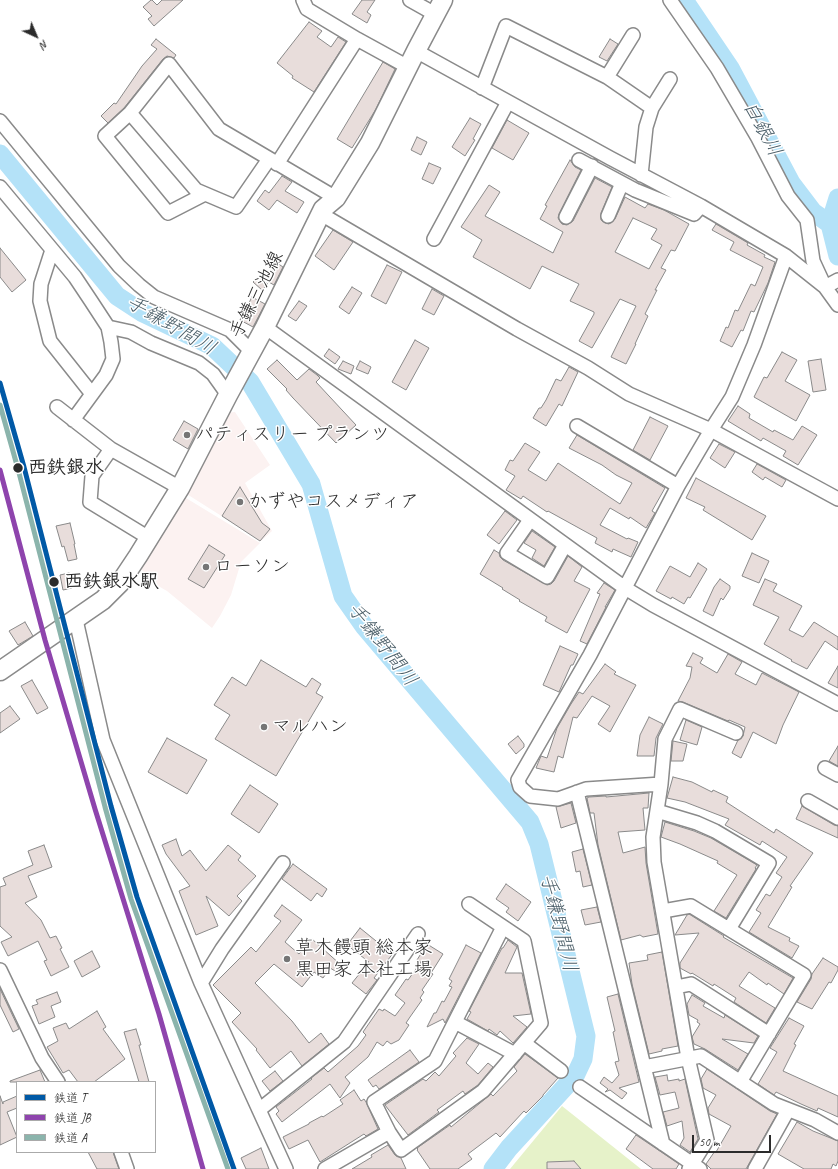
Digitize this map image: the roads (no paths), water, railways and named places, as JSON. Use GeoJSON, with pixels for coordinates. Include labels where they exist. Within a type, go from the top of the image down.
{"type":"FeatureCollection","features":[{"type":"Feature","properties":{"kind":"main road","name":"手鎌三池線"},"geometry":{"type":"LineString","coordinates":[[0,671],[76,620],[103,600],[120,583],[180,488],[228,395],[265,328],[320,214],[323,209],[336,198],[370,143],[439,7]]}},
{"type":"Feature","properties":{"kind":"street"},"geometry":{"type":"LineString","coordinates":[[303,0],[308,9],[357,39],[408,67]]}},
{"type":"Feature","properties":{"kind":"street"},"geometry":{"type":"LineString","coordinates":[[410,0],[439,7]]}},
{"type":"Feature","properties":{"kind":"street"},"geometry":{"type":"LineString","coordinates":[[670,0],[716,68],[758,138],[788,196],[807,220],[813,261],[825,287],[838,304]]}},
{"type":"Feature","properties":{"kind":"street"},"geometry":{"type":"LineString","coordinates":[[482,88],[506,26],[607,77],[652,108]]}},
{"type":"Feature","properties":{"kind":"street"},"geometry":{"type":"LineString","coordinates":[[607,77],[632,35]]}},
{"type":"Feature","properties":{"kind":"street"},"geometry":{"type":"LineString","coordinates":[[130,113],[196,190],[236,207],[273,161],[357,39]]}},
{"type":"Feature","properties":{"kind":"street"},"geometry":{"type":"LineString","coordinates":[[416,50],[482,88],[701,206],[786,256],[825,287]]}},
{"type":"Feature","properties":{"kind":"street"},"geometry":{"type":"LineString","coordinates":[[205,194],[168,214],[105,136],[130,113],[169,64],[219,129],[336,198]]}},
{"type":"Feature","properties":{"kind":"street"},"geometry":{"type":"LineString","coordinates":[[641,175],[646,127],[652,108],[670,79]]}},
{"type":"Feature","properties":{"kind":"street"},"geometry":{"type":"LineString","coordinates":[[434,239],[508,102]]}},
{"type":"Feature","properties":{"kind":"street"},"geometry":{"type":"LineString","coordinates":[[0,121],[119,266],[139,286],[154,297],[230,330],[252,352]]}},
{"type":"Feature","properties":{"kind":"street"},"geometry":{"type":"LineString","coordinates":[[566,217],[598,169],[610,158]]}},
{"type":"Feature","properties":{"kind":"street"},"geometry":{"type":"LineString","coordinates":[[579,160],[635,190],[694,214],[701,206]]}},
{"type":"Feature","properties":{"kind":"street"},"geometry":{"type":"LineString","coordinates":[[608,216],[622,183]]}},
{"type":"Feature","properties":{"kind":"street"},"geometry":{"type":"LineString","coordinates":[[0,187],[83,289],[108,328],[113,359],[106,375],[73,420]]}},
{"type":"Feature","properties":{"kind":"street"},"geometry":{"type":"LineString","coordinates":[[320,214],[517,329],[588,368],[629,394],[710,430],[838,499]]}},
{"type":"Feature","properties":{"kind":"street"},"geometry":{"type":"LineString","coordinates":[[52,250],[41,284],[40,301],[50,340],[92,394]]}},
{"type":"Feature","properties":{"kind":"street"},"geometry":{"type":"LineString","coordinates":[[661,784],[586,789],[558,799],[530,796],[520,787],[518,780],[590,655],[678,486],[710,430],[732,397],[754,346],[786,256]]}},
{"type":"Feature","properties":{"kind":"street"},"geometry":{"type":"LineString","coordinates":[[825,287],[838,280]]}},
{"type":"Feature","properties":{"kind":"street"},"geometry":{"type":"LineString","coordinates":[[108,328],[130,332],[151,343],[199,363],[213,374],[228,395]]}},
{"type":"Feature","properties":{"kind":"street"},"geometry":{"type":"LineString","coordinates":[[265,328],[625,588],[653,605],[838,704]]}},
{"type":"Feature","properties":{"kind":"street"},"geometry":{"type":"LineString","coordinates":[[57,407],[111,449],[180,488]]}},
{"type":"Feature","properties":{"kind":"street"},"geometry":{"type":"LineString","coordinates":[[578,426],[678,486]]}},
{"type":"Feature","properties":{"kind":"street"},"geometry":{"type":"LineString","coordinates":[[111,449],[92,476],[90,502],[149,538]]}},
{"type":"Feature","properties":{"kind":"street"},"geometry":{"type":"LineString","coordinates":[[530,520],[507,553],[547,577],[565,545]]}},
{"type":"Feature","properties":{"kind":"street"},"geometry":{"type":"LineString","coordinates":[[76,620],[103,740],[201,983],[286,1169]]}},
{"type":"Feature","properties":{"kind":"street"},"geometry":{"type":"LineString","coordinates":[[580,1088],[663,1144],[694,1167],[707,1140],[688,1058],[654,862],[653,837],[661,784],[665,739],[680,710],[736,733]]}},
{"type":"Feature","properties":{"kind":"street"},"geometry":{"type":"LineString","coordinates":[[825,768],[838,775]]}},
{"type":"Feature","properties":{"kind":"street"},"geometry":{"type":"LineString","coordinates":[[577,792],[663,1144]]}},
{"type":"Feature","properties":{"kind":"street"},"geometry":{"type":"LineString","coordinates":[[808,801],[838,818]]}},
{"type":"Feature","properties":{"kind":"street"},"geometry":{"type":"LineString","coordinates":[[657,811],[697,823],[715,831],[769,863],[729,929]]}},
{"type":"Feature","properties":{"kind":"street"},"geometry":{"type":"LineString","coordinates":[[201,983],[222,949],[283,863]]}},
{"type":"Feature","properties":{"kind":"street"},"geometry":{"type":"LineString","coordinates":[[469,904],[524,941],[541,1023],[483,1091],[401,1150],[389,1132],[374,1102],[435,1062],[503,927]]}},
{"type":"Feature","properties":{"kind":"street"},"geometry":{"type":"LineString","coordinates":[[663,911],[691,906],[804,975],[740,1082]]}},
{"type":"Feature","properties":{"kind":"street"},"geometry":{"type":"LineString","coordinates":[[259,1110],[344,1042],[418,934]]}},
{"type":"Feature","properties":{"kind":"street"},"geometry":{"type":"LineString","coordinates":[[0,970],[42,1058],[57,1081]]}},
{"type":"Feature","properties":{"kind":"street"},"geometry":{"type":"LineString","coordinates":[[676,987],[691,984],[768,1034]]}},
{"type":"Feature","properties":{"kind":"street"},"geometry":{"type":"LineString","coordinates":[[455,1022],[515,1054]]}},
{"type":"Feature","properties":{"kind":"street"},"geometry":{"type":"LineString","coordinates":[[524,1043],[561,1071]]}},
{"type":"Feature","properties":{"kind":"street"},"geometry":{"type":"LineString","coordinates":[[644,1067],[701,1056],[774,1104],[815,1120],[838,1133]]}},
{"type":"Feature","properties":{"kind":"street"},"geometry":{"type":"LineString","coordinates":[[755,1169],[788,1110]]}},
{"type":"Feature","properties":{"kind":"street"},"geometry":{"type":"LineString","coordinates":[[325,1169],[389,1132]]}},
{"type":"Feature","properties":{"kind":"street"},"geometry":{"type":"LineString","coordinates":[[121,1153],[127,1169]]}},
{"type":"Feature","properties":{"kind":"waterway","name":"白銀川"},"geometry":{"type":"LineString","coordinates":[[684,0],[730,68],[791,183],[813,212],[830,224],[838,256]]}},
{"type":"Feature","properties":{"kind":"waterway","name":"手鎌野間川"},"geometry":{"type":"LineString","coordinates":[[0,154],[117,296],[143,313],[212,346],[250,382],[311,484],[343,596],[364,626],[530,822],[539,844],[586,1036],[583,1059],[575,1076],[509,1148],[493,1169]]}},
{"type":"Feature","properties":{"kind":"waterway"},"geometry":{"type":"LineString","coordinates":[[830,224],[838,198]]}},
{"type":"Feature","properties":{"kind":"rail line","name":"T"},"geometry":{"type":"LineString","coordinates":[[0,383],[24,467],[111,806],[137,897],[234,1169]]}},
{"type":"Feature","properties":{"kind":"rail line","name":"A"},"geometry":{"type":"LineString","coordinates":[[0,405],[18,469],[105,807],[131,899],[228,1169]]}},
{"type":"Feature","properties":{"kind":"rail line","name":"JB"},"geometry":{"type":"LineString","coordinates":[[0,470],[45,640],[95,809],[159,1014],[203,1169]]}},
{"type":"Feature","properties":{"kind":"place","name":"パティスリー プランツ"},"geometry":{"type":"Point","coordinates":[187,435]}},
{"type":"Feature","properties":{"kind":"place","name":"西鉄銀水"},"geometry":{"type":"Point","coordinates":[18,468]}},
{"type":"Feature","properties":{"kind":"place","name":"かずやコスメディア"},"geometry":{"type":"Point","coordinates":[240,502]}},
{"type":"Feature","properties":{"kind":"place","name":"ローソン"},"geometry":{"type":"Point","coordinates":[206,567]}},
{"type":"Feature","properties":{"kind":"place","name":"西鉄銀水駅"},"geometry":{"type":"Point","coordinates":[54,582]}},
{"type":"Feature","properties":{"kind":"place","name":"マルハン"},"geometry":{"type":"Point","coordinates":[264,727]}},
{"type":"Feature","properties":{"kind":"place","name":"草木饅頭 総本家 黒田家 本社工場"},"geometry":{"type":"Point","coordinates":[287,959]}}]}
